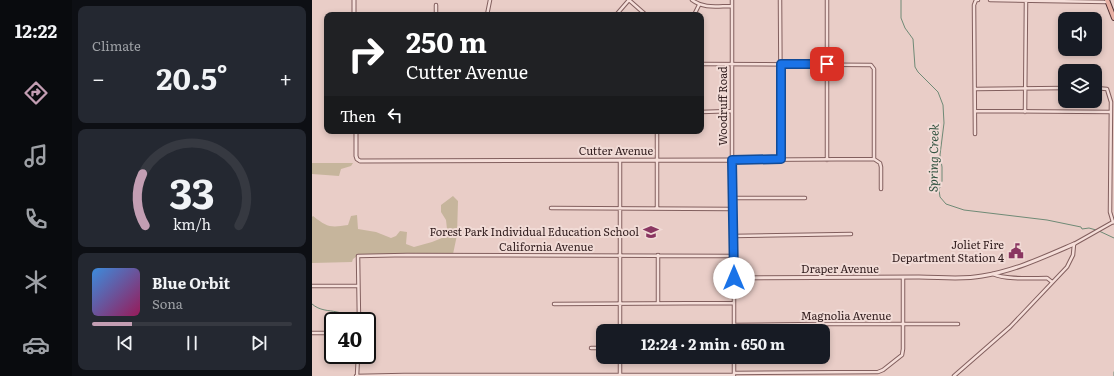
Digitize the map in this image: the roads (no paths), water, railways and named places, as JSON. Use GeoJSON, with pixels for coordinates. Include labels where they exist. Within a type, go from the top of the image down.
{"type":"FeatureCollection","features":[{"type":"Feature","properties":{"kind":"main road"},"geometry":{"type":"LineString","coordinates":[[1108,1],[1114,18]]}},
{"type":"Feature","properties":{"kind":"street"},"geometry":{"type":"LineString","coordinates":[[354,0],[354,12]]}},
{"type":"Feature","properties":{"kind":"street"},"geometry":{"type":"LineString","coordinates":[[488,12],[490,0]]}},
{"type":"Feature","properties":{"kind":"street"},"geometry":{"type":"LineString","coordinates":[[619,12],[629,0],[643,12]]}},
{"type":"Feature","properties":{"kind":"street"},"geometry":{"type":"LineString","coordinates":[[692,0],[698,5],[732,6]]}},
{"type":"Feature","properties":{"kind":"street","name":"Woodruff Road"},"geometry":{"type":"LineString","coordinates":[[732,0],[734,324]]}},
{"type":"Feature","properties":{"kind":"street"},"geometry":{"type":"LineString","coordinates":[[780,0],[781,159]]}},
{"type":"Feature","properties":{"kind":"street"},"geometry":{"type":"LineString","coordinates":[[827,0],[827,160]]}},
{"type":"Feature","properties":{"kind":"street"},"geometry":{"type":"LineString","coordinates":[[975,134],[974,5],[977,0]]}},
{"type":"Feature","properties":{"kind":"street"},"geometry":{"type":"LineString","coordinates":[[990,0],[1108,1]]}},
{"type":"Feature","properties":{"kind":"street"},"geometry":{"type":"LineString","coordinates":[[1025,112],[1024,89],[1026,1]]}},
{"type":"Feature","properties":{"kind":"street"},"geometry":{"type":"LineString","coordinates":[[436,5],[436,12]]}},
{"type":"Feature","properties":{"kind":"street"},"geometry":{"type":"LineString","coordinates":[[695,12],[698,5]]}},
{"type":"Feature","properties":{"kind":"street"},"geometry":{"type":"LineString","coordinates":[[704,64],[871,65],[873,67],[874,76],[874,159],[880,163],[881,167],[881,189]]}},
{"type":"Feature","properties":{"kind":"street"},"geometry":{"type":"LineString","coordinates":[[975,89],[1058,88]]}},
{"type":"Feature","properties":{"kind":"street"},"geometry":{"type":"LineString","coordinates":[[1102,89],[1107,89],[1113,102],[1111,112],[1110,205],[1110,212],[1113,222]]}},
{"type":"Feature","properties":{"kind":"street"},"geometry":{"type":"LineString","coordinates":[[975,111],[1111,112]]}},
{"type":"Feature","properties":{"kind":"street"},"geometry":{"type":"LineString","coordinates":[[704,112],[732,112]]}},
{"type":"Feature","properties":{"kind":"street","name":"Cutter Avenue"},"geometry":{"type":"LineString","coordinates":[[356,134],[356,156],[360,161],[874,159]]}},
{"type":"Feature","properties":{"kind":"street"},"geometry":{"type":"LineString","coordinates":[[657,134],[657,208]]}},
{"type":"Feature","properties":{"kind":"street"},"geometry":{"type":"LineString","coordinates":[[620,160],[620,324]]}},
{"type":"Feature","properties":{"kind":"street"},"geometry":{"type":"LineString","coordinates":[[733,198],[805,198]]}},
{"type":"Feature","properties":{"kind":"street"},"geometry":{"type":"LineString","coordinates":[[551,208],[733,209]]}},
{"type":"Feature","properties":{"kind":"street","name":"Draper Avenue"},"geometry":{"type":"LineString","coordinates":[[734,278],[969,278],[993,274],[1043,257],[1074,244],[1113,222]]}},
{"type":"Feature","properties":{"kind":"street"},"geometry":{"type":"LineString","coordinates":[[733,236],[851,234]]}},
{"type":"Feature","properties":{"kind":"street"},"geometry":{"type":"LineString","coordinates":[[954,376],[1010,328],[1052,282],[1068,267],[1073,255],[1074,244]]}},
{"type":"Feature","properties":{"kind":"street"},"geometry":{"type":"LineString","coordinates":[[658,255],[658,303]]}},
{"type":"Feature","properties":{"kind":"street","name":"California Avenue"},"geometry":{"type":"LineString","coordinates":[[358,286],[358,256],[734,256]]}},
{"type":"Feature","properties":{"kind":"street","name":"Draper Avenue"},"geometry":{"type":"LineString","coordinates":[[993,274],[998,277],[1007,278],[1047,278],[1052,282]]}},
{"type":"Feature","properties":{"kind":"street"},"geometry":{"type":"LineString","coordinates":[[357,364],[356,376],[620,376],[878,372],[883,370],[902,355],[903,278]]}},
{"type":"Feature","properties":{"kind":"street"},"geometry":{"type":"LineString","coordinates":[[312,286],[358,286],[359,312]]}},
{"type":"Feature","properties":{"kind":"street"},"geometry":{"type":"LineString","coordinates":[[554,304],[733,303]]}},
{"type":"Feature","properties":{"kind":"street","name":"Magnolia Avenue"},"geometry":{"type":"LineString","coordinates":[[830,324],[958,324]]}},
{"type":"Feature","properties":{"kind":"street"},"geometry":{"type":"LineString","coordinates":[[312,333],[324,333]]}},
{"type":"Feature","properties":{"kind":"street"},"geometry":{"type":"LineString","coordinates":[[591,348],[596,348]]}},
{"type":"Feature","properties":{"kind":"street"},"geometry":{"type":"LineString","coordinates":[[620,364],[620,376]]}},
{"type":"Feature","properties":{"kind":"waterway","name":"Spring Creek"},"geometry":{"type":"LineString","coordinates":[[901,0],[901,18],[905,28],[913,39],[915,67],[938,92],[943,105],[944,123],[940,155],[942,167],[942,181],[939,190],[940,197],[946,204],[964,210],[1047,220],[1081,227],[1082,229],[1089,228],[1096,230]]}},
{"type":"Feature","properties":{"kind":"waterway","name":"Spring Creek"},"geometry":{"type":"LineString","coordinates":[[1099,231],[1114,238]]}},
{"type":"Feature","properties":{"kind":"waterway"},"geometry":{"type":"LineString","coordinates":[[312,304],[321,309],[335,312]]}},
{"type":"Feature","properties":{"kind":"place","name":"Forest Park Individual Education School"},"geometry":{"type":"Point","coordinates":[651,232]}},
{"type":"Feature","properties":{"kind":"place","name":"Joliet Fire Department Station 4"},"geometry":{"type":"Point","coordinates":[1016,251]}}]}
